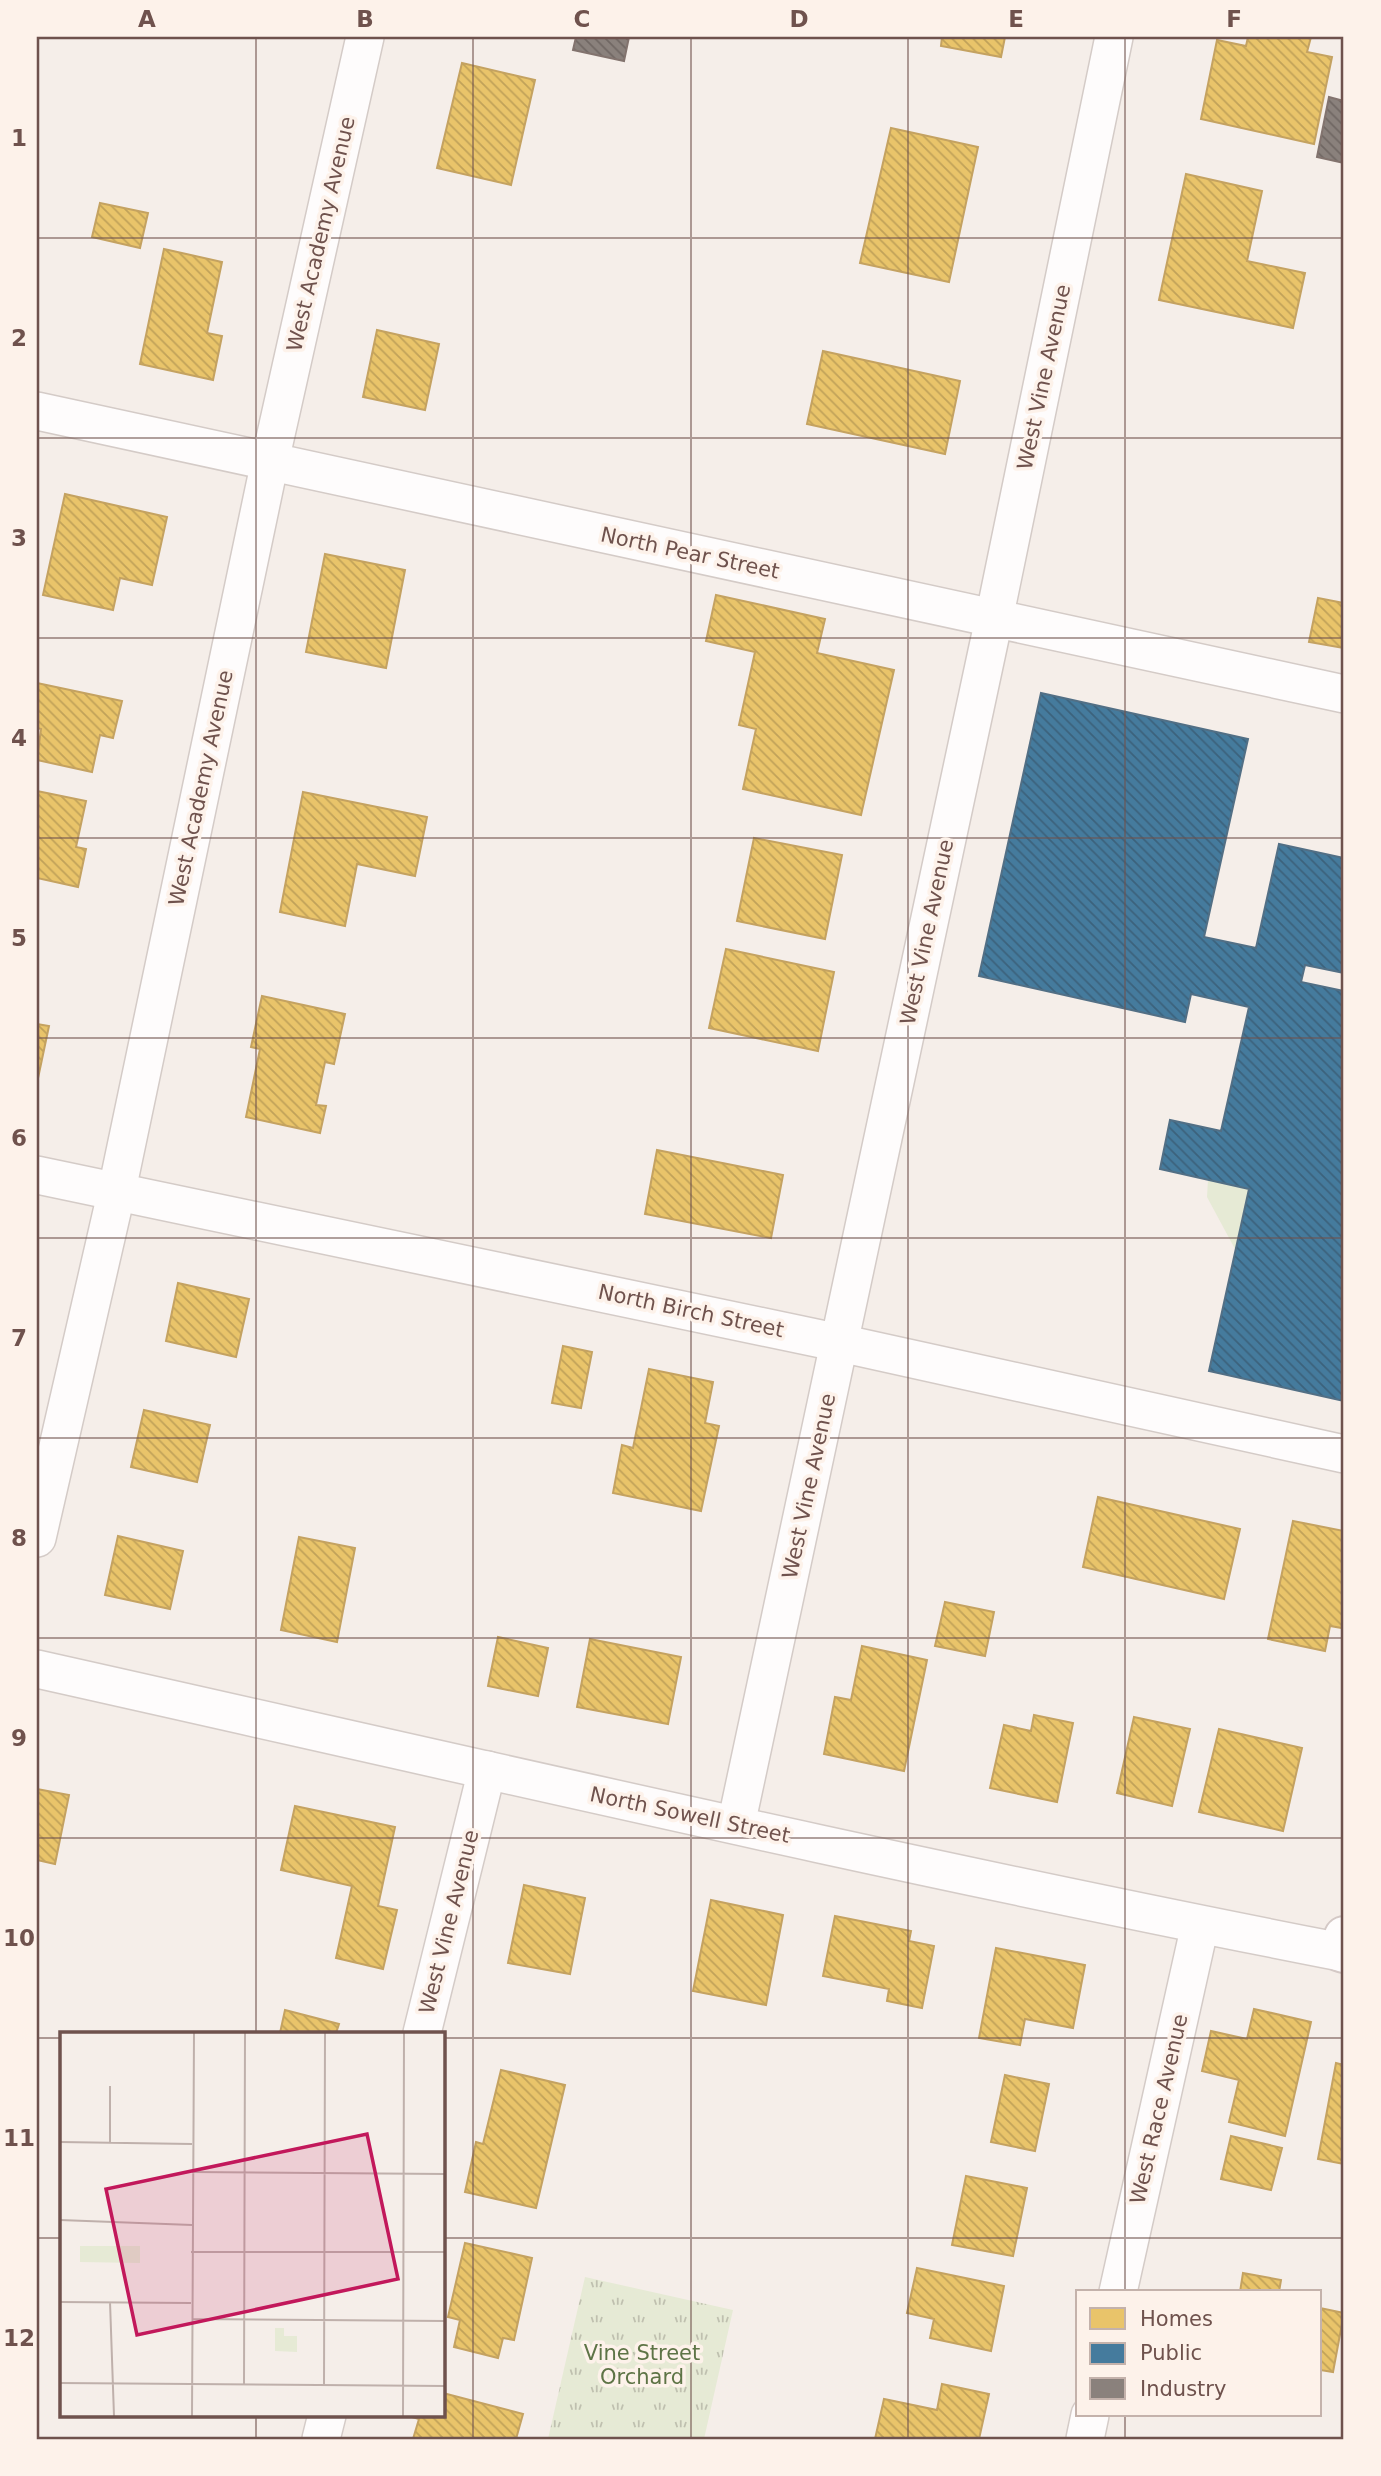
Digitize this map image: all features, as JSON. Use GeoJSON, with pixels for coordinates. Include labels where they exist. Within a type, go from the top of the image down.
{"type":"FeatureCollection","features":[{"type":"Feature","properties":{"kind":"street","name":"West Academy Avenue"},"geometry":{"type":"LineString","coordinates":[[37,1538],[117,1190],[270,461],[365,37]]}},
{"type":"Feature","properties":{"kind":"street","name":"West Vine Avenue"},"geometry":{"type":"LineString","coordinates":[[736,1825],[994,619],[1114,37]]}},
{"type":"Feature","properties":{"kind":"street","name":"North Pear Street"},"geometry":{"type":"LineString","coordinates":[[37,411],[1344,694]]}},
{"type":"Feature","properties":{"kind":"street","name":"North Birch Street"},"geometry":{"type":"LineString","coordinates":[[37,1175],[840,1343],[1344,1454]]}},
{"type":"Feature","properties":{"kind":"street","name":"North Sowell Street"},"geometry":{"type":"LineString","coordinates":[[37,1669],[486,1770],[1200,1925],[1343,1947]]}},
{"type":"Feature","properties":{"kind":"street","name":"West Vine Avenue"},"geometry":{"type":"LineString","coordinates":[[422,2032],[486,1770]]}},
{"type":"Feature","properties":{"kind":"street","name":"West Race Avenue"},"geometry":{"type":"LineString","coordinates":[[1118,2290],[1200,1925]]}},
{"type":"Feature","properties":{"kind":"street"},"geometry":{"type":"LineString","coordinates":[[321,2439],[327,2416]]}},
{"type":"Feature","properties":{"kind":"street"},"geometry":{"type":"LineString","coordinates":[[1085,2439],[1090,2416]]}},
{"type":"Feature","properties":{"kind":"green space"},"geometry":{"type":"Polygon","coordinates":[[[1208,1180],[1249,1189],[1235,1249],[1207,1197],[1208,1180]]]}},
{"type":"Feature","properties":{"kind":"green space","name":"Vine Street Orchard"},"geometry":{"type":"Polygon","coordinates":[[[585,2277],[733,2310],[704,2439],[548,2439],[585,2277]]]}},
{"type":"Feature","properties":{"kind":"building: Homes"},"geometry":{"type":"Polygon","coordinates":[[[942,37],[1005,37],[1001,57],[941,46],[942,37]]]}},
{"type":"Feature","properties":{"kind":"building: Homes"},"geometry":{"type":"Polygon","coordinates":[[[1248,37],[1311,37],[1307,52],[1332,57],[1314,144],[1201,119],[1217,40],[1246,46],[1248,37]]]}},
{"type":"Feature","properties":{"kind":"building: Homes"},"geometry":{"type":"Polygon","coordinates":[[[462,63],[535,80],[511,185],[437,168],[462,63]]]}},
{"type":"Feature","properties":{"kind":"building: Homes"},"geometry":{"type":"Polygon","coordinates":[[[891,128],[978,147],[949,282],[860,263],[891,128]]]}},
{"type":"Feature","properties":{"kind":"building: Homes"},"geometry":{"type":"Polygon","coordinates":[[[1186,174],[1262,191],[1247,261],[1305,273],[1293,328],[1159,300],[1186,174]]]}},
{"type":"Feature","properties":{"kind":"building: Homes"},"geometry":{"type":"Polygon","coordinates":[[[100,203],[148,213],[140,248],[92,237],[100,203]]]}},
{"type":"Feature","properties":{"kind":"building: Homes"},"geometry":{"type":"Polygon","coordinates":[[[164,249],[222,262],[207,333],[222,336],[213,380],[140,364],[164,249]]]}},
{"type":"Feature","properties":{"kind":"building: Homes"},"geometry":{"type":"Polygon","coordinates":[[[377,330],[439,344],[425,410],[363,397],[377,330]]]}},
{"type":"Feature","properties":{"kind":"building: Homes"},"geometry":{"type":"Polygon","coordinates":[[[823,351],[960,381],[945,454],[807,424],[823,351]]]}},
{"type":"Feature","properties":{"kind":"building: Homes"},"geometry":{"type":"Polygon","coordinates":[[[65,494],[167,517],[152,585],[120,578],[113,610],[43,595],[65,494]]]}},
{"type":"Feature","properties":{"kind":"building: Homes"},"geometry":{"type":"Polygon","coordinates":[[[325,554],[405,570],[386,668],[306,652],[325,554]]]}},
{"type":"Feature","properties":{"kind":"building: Homes"},"geometry":{"type":"Polygon","coordinates":[[[716,595],[825,619],[817,653],[894,670],[861,815],[743,789],[756,729],[739,725],[755,652],[706,641],[716,595]]]}},
{"type":"Feature","properties":{"kind":"building: Homes"},"geometry":{"type":"Polygon","coordinates":[[[1318,598],[1344,603],[1344,648],[1309,642],[1318,598]]]}},
{"type":"Feature","properties":{"kind":"building: Homes"},"geometry":{"type":"Polygon","coordinates":[[[37,683],[122,701],[113,738],[100,735],[92,772],[37,760],[41,729],[37,728],[37,683]]]}},
{"type":"Feature","properties":{"kind":"building: Homes"},"geometry":{"type":"Polygon","coordinates":[[[37,791],[86,801],[76,847],[86,849],[78,887],[37,878],[37,791]]]}},
{"type":"Feature","properties":{"kind":"building: Homes"},"geometry":{"type":"Polygon","coordinates":[[[303,792],[427,817],[415,876],[357,864],[345,926],[280,912],[303,792]]]}},
{"type":"Feature","properties":{"kind":"building: Homes"},"geometry":{"type":"Polygon","coordinates":[[[754,838],[842,855],[825,939],[737,921],[754,838]]]}},
{"type":"Feature","properties":{"kind":"building: Homes"},"geometry":{"type":"Polygon","coordinates":[[[726,949],[834,972],[818,1051],[709,1028],[726,949]]]}},
{"type":"Feature","properties":{"kind":"building: Homes"},"geometry":{"type":"Polygon","coordinates":[[[262,996],[345,1014],[334,1064],[325,1062],[316,1105],[326,1106],[320,1133],[246,1117],[260,1049],[251,1047],[262,996]]]}},
{"type":"Feature","properties":{"kind":"building: Homes"},"geometry":{"type":"Polygon","coordinates":[[[37,1024],[49,1026],[37,1083],[37,1024]]]}},
{"type":"Feature","properties":{"kind":"building: Homes"},"geometry":{"type":"Polygon","coordinates":[[[657,1150],[783,1175],[771,1238],[645,1214],[657,1150]]]}},
{"type":"Feature","properties":{"kind":"building: Homes"},"geometry":{"type":"Polygon","coordinates":[[[178,1283],[249,1299],[236,1357],[166,1341],[178,1283]]]}},
{"type":"Feature","properties":{"kind":"building: Homes"},"geometry":{"type":"Polygon","coordinates":[[[563,1346],[592,1352],[581,1408],[552,1403],[563,1346]]]}},
{"type":"Feature","properties":{"kind":"building: Homes"},"geometry":{"type":"Polygon","coordinates":[[[649,1369],[713,1382],[705,1423],[719,1426],[701,1511],[613,1493],[622,1445],[633,1448],[649,1369]]]}},
{"type":"Feature","properties":{"kind":"building: Homes"},"geometry":{"type":"Polygon","coordinates":[[[144,1410],[210,1425],[197,1482],[131,1467],[144,1410]]]}},
{"type":"Feature","properties":{"kind":"building: Homes"},"geometry":{"type":"Polygon","coordinates":[[[1098,1497],[1240,1529],[1224,1599],[1083,1567],[1098,1497]]]}},
{"type":"Feature","properties":{"kind":"building: Homes"},"geometry":{"type":"Polygon","coordinates":[[[1293,1521],[1344,1531],[1344,1619],[1342,1628],[1330,1626],[1325,1651],[1268,1639],[1293,1521]]]}},
{"type":"Feature","properties":{"kind":"building: Homes"},"geometry":{"type":"Polygon","coordinates":[[[118,1536],[183,1551],[170,1609],[105,1595],[118,1536]]]}},
{"type":"Feature","properties":{"kind":"building: Homes"},"geometry":{"type":"Polygon","coordinates":[[[299,1537],[355,1548],[337,1642],[281,1630],[299,1537]]]}},
{"type":"Feature","properties":{"kind":"building: Homes"},"geometry":{"type":"Polygon","coordinates":[[[945,1602],[994,1612],[985,1656],[935,1646],[945,1602]]]}},
{"type":"Feature","properties":{"kind":"building: Homes"},"geometry":{"type":"Polygon","coordinates":[[[498,1637],[548,1648],[538,1696],[488,1686],[498,1637]]]}},
{"type":"Feature","properties":{"kind":"building: Homes"},"geometry":{"type":"Polygon","coordinates":[[[590,1639],[681,1657],[668,1724],[577,1707],[590,1639]]]}},
{"type":"Feature","properties":{"kind":"building: Homes"},"geometry":{"type":"Polygon","coordinates":[[[862,1646],[927,1660],[904,1771],[824,1754],[835,1697],[851,1700],[862,1646]]]}},
{"type":"Feature","properties":{"kind":"building: Homes"},"geometry":{"type":"Polygon","coordinates":[[[1034,1715],[1073,1723],[1057,1802],[990,1788],[1004,1725],[1031,1731],[1034,1715]]]}},
{"type":"Feature","properties":{"kind":"building: Homes"},"geometry":{"type":"Polygon","coordinates":[[[1134,1717],[1190,1729],[1172,1806],[1117,1793],[1134,1717]]]}},
{"type":"Feature","properties":{"kind":"building: Homes"},"geometry":{"type":"Polygon","coordinates":[[[1219,1729],[1302,1748],[1283,1831],[1199,1812],[1219,1729]]]}},
{"type":"Feature","properties":{"kind":"building: Homes"},"geometry":{"type":"Polygon","coordinates":[[[37,1789],[69,1795],[55,1864],[37,1860],[37,1789]]]}},
{"type":"Feature","properties":{"kind":"building: Homes"},"geometry":{"type":"Polygon","coordinates":[[[295,1806],[395,1827],[378,1906],[397,1910],[383,1969],[336,1958],[352,1886],[281,1870],[295,1806]]]}},
{"type":"Feature","properties":{"kind":"building: Homes"},"geometry":{"type":"Polygon","coordinates":[[[524,1885],[585,1898],[570,1974],[508,1963],[524,1885]]]}},
{"type":"Feature","properties":{"kind":"building: Homes"},"geometry":{"type":"Polygon","coordinates":[[[711,1900],[783,1915],[766,2005],[693,1991],[711,1900]]]}},
{"type":"Feature","properties":{"kind":"building: Homes"},"geometry":{"type":"Polygon","coordinates":[[[835,1916],[911,1931],[909,1941],[934,1946],[922,2008],[887,2001],[889,1989],[823,1976],[835,1916]]]}},
{"type":"Feature","properties":{"kind":"building: Homes"},"geometry":{"type":"Polygon","coordinates":[[[996,1948],[1085,1965],[1073,2028],[1025,2019],[1020,2045],[979,2038],[996,1948]]]}},
{"type":"Feature","properties":{"kind":"building: Homes"},"geometry":{"type":"Polygon","coordinates":[[[1254,2009],[1311,2022],[1285,2136],[1229,2122],[1239,2080],[1202,2071],[1211,2031],[1247,2039],[1254,2009]]]}},
{"type":"Feature","properties":{"kind":"building: Homes"},"geometry":{"type":"Polygon","coordinates":[[[285,2010],[339,2024],[336,2032],[280,2032],[285,2010]]]}},
{"type":"Feature","properties":{"kind":"building: Homes"},"geometry":{"type":"Polygon","coordinates":[[[1336,2063],[1344,2065],[1344,2164],[1318,2159],[1336,2063]]]}},
{"type":"Feature","properties":{"kind":"building: Homes"},"geometry":{"type":"Polygon","coordinates":[[[501,2070],[565,2085],[536,2208],[465,2192],[476,2142],[483,2144],[501,2070]]]}},
{"type":"Feature","properties":{"kind":"building: Homes"},"geometry":{"type":"Polygon","coordinates":[[[1005,2075],[1049,2084],[1035,2151],[991,2142],[1005,2075]]]}},
{"type":"Feature","properties":{"kind":"building: Homes"},"geometry":{"type":"Polygon","coordinates":[[[1231,2136],[1282,2148],[1271,2190],[1221,2179],[1231,2136]]]}},
{"type":"Feature","properties":{"kind":"building: Homes"},"geometry":{"type":"Polygon","coordinates":[[[966,2176],[1027,2188],[1013,2256],[952,2245],[966,2176]]]}},
{"type":"Feature","properties":{"kind":"building: Homes"},"geometry":{"type":"Polygon","coordinates":[[[465,2243],[532,2258],[514,2340],[503,2338],[498,2358],[454,2347],[460,2320],[448,2317],[465,2243]]]}},
{"type":"Feature","properties":{"kind":"building: Homes"},"geometry":{"type":"Polygon","coordinates":[[[917,2268],[1004,2286],[991,2351],[930,2338],[934,2319],[907,2313],[917,2268]]]}},
{"type":"Feature","properties":{"kind":"building: Homes"},"geometry":{"type":"Polygon","coordinates":[[[1243,2273],[1281,2280],[1279,2290],[1240,2290],[1243,2273]]]}},
{"type":"Feature","properties":{"kind":"building: Homes"},"geometry":{"type":"Polygon","coordinates":[[[1322,2308],[1344,2313],[1333,2372],[1322,2370],[1322,2308]]]}},
{"type":"Feature","properties":{"kind":"building: Homes"},"geometry":{"type":"Polygon","coordinates":[[[942,2384],[989,2394],[979,2439],[875,2439],[884,2399],[937,2410],[942,2384]]]}},
{"type":"Feature","properties":{"kind":"building: Homes"},"geometry":{"type":"Polygon","coordinates":[[[444,2393],[523,2414],[516,2439],[413,2439],[419,2419],[408,2416],[444,2416],[444,2393]]]}},
{"type":"Feature","properties":{"kind":"building: Public"},"geometry":{"type":"Polygon","coordinates":[[[1041,693],[1248,739],[1204,937],[1256,948],[1279,844],[1344,858],[1344,973],[1305,965],[1301,982],[1344,991],[1344,1401],[1209,1371],[1249,1189],[1160,1169],[1170,1120],[1221,1131],[1249,1007],[1191,994],[1185,1022],[979,976],[1041,693]]]}},
{"type":"Feature","properties":{"kind":"building: Industry"},"geometry":{"type":"Polygon","coordinates":[[[576,37],[629,37],[624,61],[573,50],[576,37]]]}},
{"type":"Feature","properties":{"kind":"building: Industry"},"geometry":{"type":"Polygon","coordinates":[[[1329,97],[1344,101],[1344,163],[1317,157],[1329,97]]]}}]}
